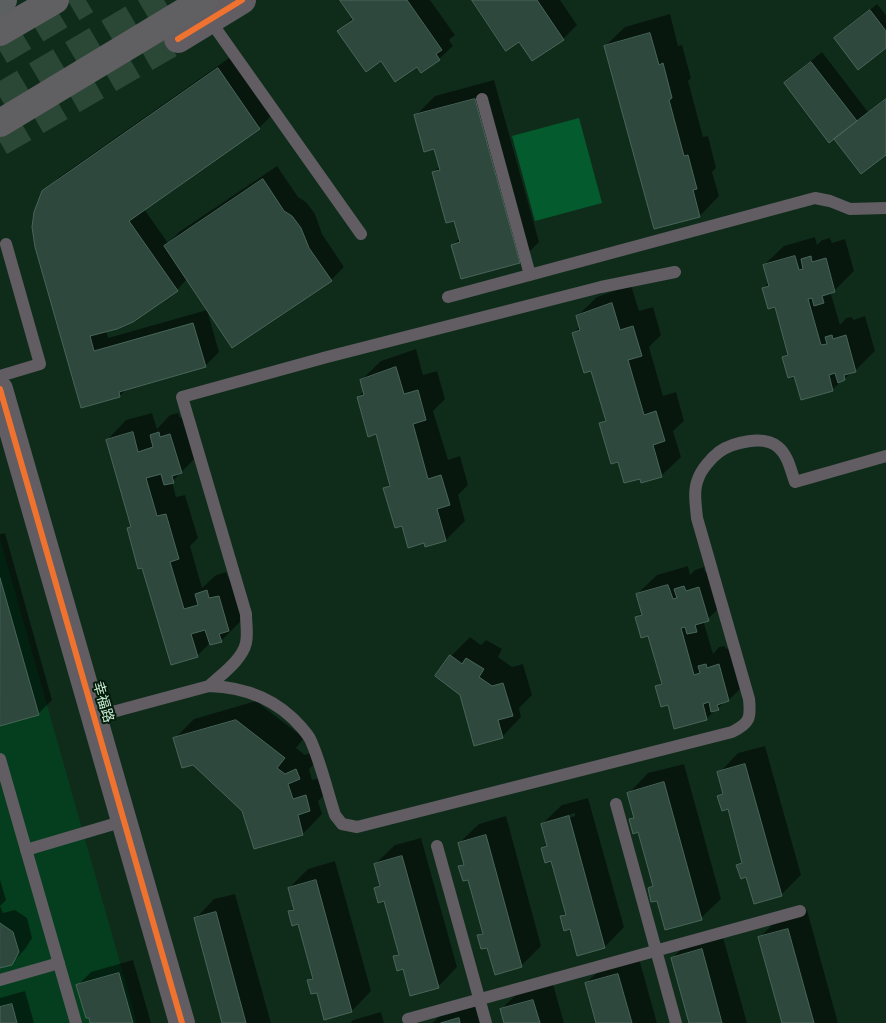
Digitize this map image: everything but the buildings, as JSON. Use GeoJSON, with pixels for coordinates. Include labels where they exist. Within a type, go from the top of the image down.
{"type":"FeatureCollection","features":[{"type":"Feature","properties":{"kind":"main road"},"geometry":{"type":"LineString","coordinates":[[0,32],[55,0]]}},
{"type":"Feature","properties":{"kind":"main road"},"geometry":{"type":"LineString","coordinates":[[0,123],[206,10]]}},
{"type":"Feature","properties":{"kind":"street"},"geometry":{"type":"LineString","coordinates":[[178,39],[206,10],[242,0]]}},
{"type":"Feature","properties":{"kind":"street","name":"幸福路"},"geometry":{"type":"LineString","coordinates":[[0,389],[182,1023]]}},
{"type":"Feature","properties":{"kind":"lane"},"geometry":{"type":"LineString","coordinates":[[206,10],[361,234]]}},
{"type":"Feature","properties":{"kind":"lane"},"geometry":{"type":"LineString","coordinates":[[482,99],[530,275]]}},
{"type":"Feature","properties":{"kind":"lane"},"geometry":{"type":"LineString","coordinates":[[448,297],[815,198],[830,201],[850,209],[886,208]]}},
{"type":"Feature","properties":{"kind":"lane"},"geometry":{"type":"LineString","coordinates":[[0,376],[40,364],[6,244]]}},
{"type":"Feature","properties":{"kind":"lane"},"geometry":{"type":"LineString","coordinates":[[209,686],[243,651],[246,642],[246,614],[182,397],[327,357],[601,287],[675,272]]}},
{"type":"Feature","properties":{"kind":"lane"},"geometry":{"type":"LineString","coordinates":[[94,717],[209,686],[227,686],[251,692],[274,704],[294,720],[310,739],[335,815],[342,824],[357,827],[732,732],[744,726],[751,715],[749,698],[698,518],[695,495],[698,480],[707,464],[719,452],[735,444],[758,440],[778,446],[787,459],[795,482],[886,456]]}},
{"type":"Feature","properties":{"kind":"lane"},"geometry":{"type":"LineString","coordinates":[[0,759],[76,1023]]}},
{"type":"Feature","properties":{"kind":"lane"},"geometry":{"type":"LineString","coordinates":[[616,804],[676,1023]]}},
{"type":"Feature","properties":{"kind":"lane"},"geometry":{"type":"LineString","coordinates":[[26,850],[124,821]]}},
{"type":"Feature","properties":{"kind":"lane"},"geometry":{"type":"LineString","coordinates":[[437,846],[486,1023]]}},
{"type":"Feature","properties":{"kind":"lane"},"geometry":{"type":"LineString","coordinates":[[408,1019],[800,910]]}},
{"type":"Feature","properties":{"kind":"lane"},"geometry":{"type":"LineString","coordinates":[[0,980],[58,963]]}},
{"type":"Feature","properties":{"kind":"shaded area"},"geometry":{"type":"Polygon","coordinates":[[[579,118],[602,203],[535,221],[512,136],[579,118]]]}},
{"type":"Feature","properties":{"kind":"shaded area"},"geometry":{"type":"Polygon","coordinates":[[[0,539],[137,1023],[0,1023],[0,539]]]}},
{"type":"Feature","properties":{"kind":"tunnel"},"geometry":{"type":"LineString","coordinates":[[0,51],[86,0]]}},
{"type":"Feature","properties":{"kind":"tunnel"},"geometry":{"type":"LineString","coordinates":[[0,97],[164,0]]}},
{"type":"Feature","properties":{"kind":"tunnel"},"geometry":{"type":"LineString","coordinates":[[0,142],[178,39]]}},
{"type":"Feature","properties":{"kind":"cycle path"},"geometry":{"type":"LineString","coordinates":[[178,39],[242,0]]}},
{"type":"Feature","properties":{"kind":"cycle path"},"geometry":{"type":"LineString","coordinates":[[0,389],[182,1023]]}}]}
